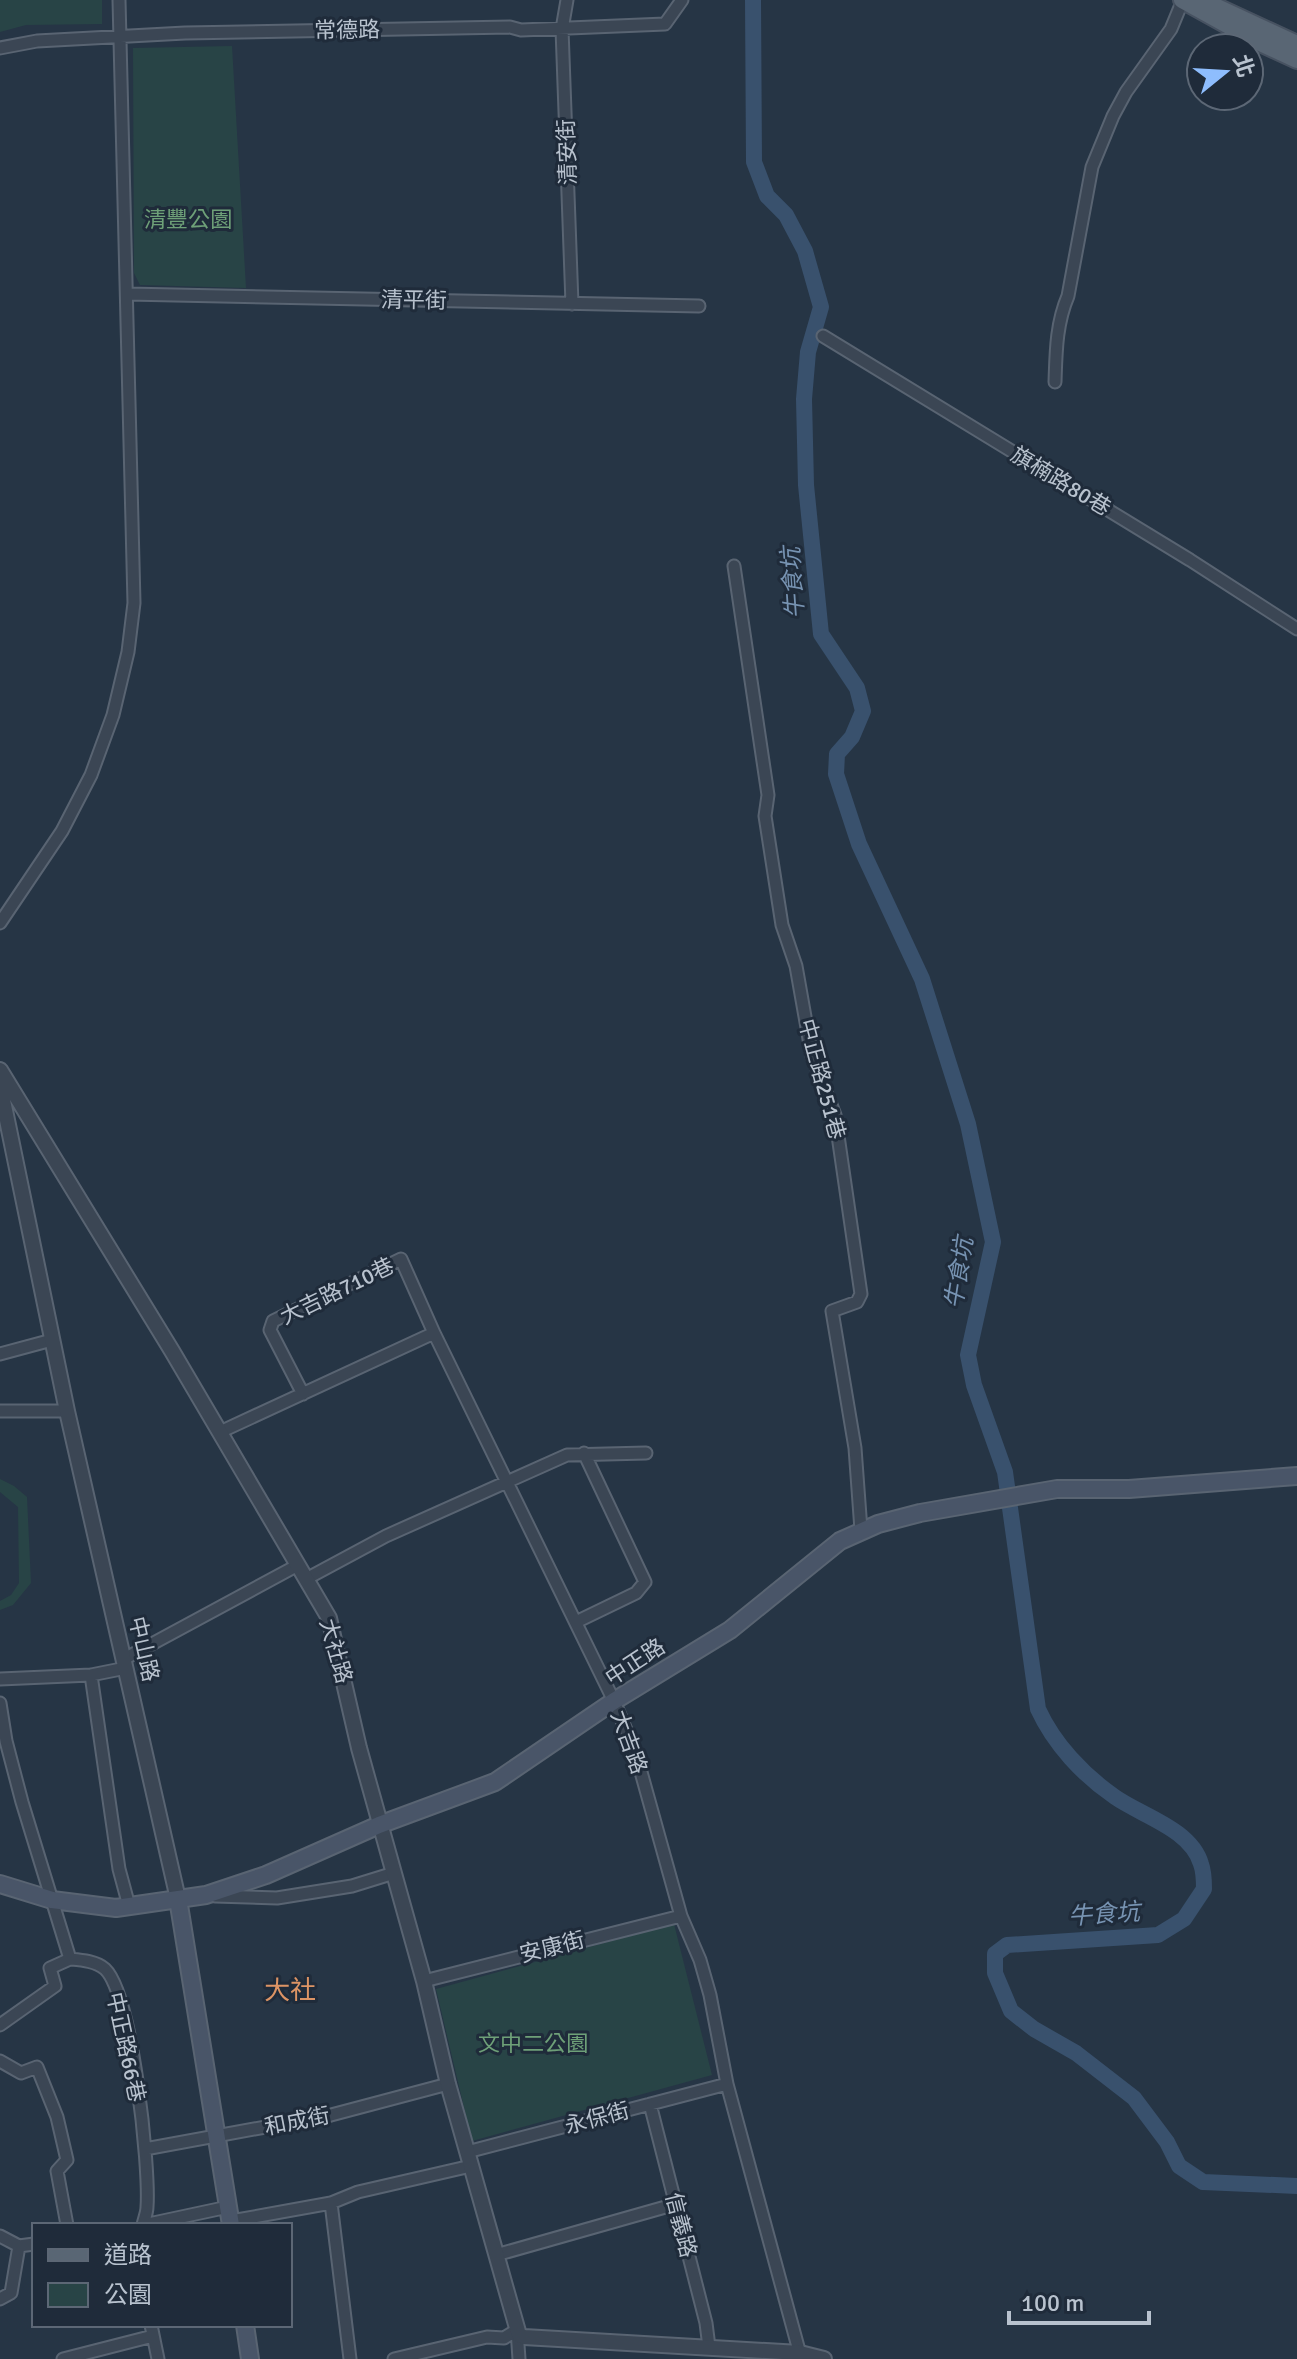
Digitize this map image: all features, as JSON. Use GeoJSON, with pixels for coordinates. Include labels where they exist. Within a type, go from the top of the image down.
{"type":"FeatureCollection","features":[{"type":"Feature","properties":{"kind":"main road"},"geometry":{"type":"LineString","coordinates":[[1183,0],[1297,60]]}},
{"type":"Feature","properties":{"kind":"main road"},"geometry":{"type":"LineString","coordinates":[[1202,0],[1297,44]]}},
{"type":"Feature","properties":{"kind":"main road","name":"中正路"},"geometry":{"type":"LineString","coordinates":[[0,1884],[52,1900],[116,1908],[206,1895],[266,1875],[379,1825],[495,1782],[614,1701],[730,1630],[840,1541],[861,1530],[920,1513],[1057,1489],[1129,1489],[1297,1476]]}},
{"type":"Feature","properties":{"kind":"main road","name":"中山路"},"geometry":{"type":"LineString","coordinates":[[178,1899],[230,2218]]}},
{"type":"Feature","properties":{"kind":"main road"},"geometry":{"type":"LineString","coordinates":[[245,2327],[250,2359]]}},
{"type":"Feature","properties":{"kind":"street"},"geometry":{"type":"LineString","coordinates":[[0,923],[62,831],[91,775],[113,715],[128,652],[134,603],[119,0]]}},
{"type":"Feature","properties":{"kind":"street","name":"清安街"},"geometry":{"type":"LineString","coordinates":[[567,0],[562,29],[572,304]]}},
{"type":"Feature","properties":{"kind":"street","name":"常德路"},"geometry":{"type":"LineString","coordinates":[[0,48],[37,41],[119,36],[454,28],[562,29],[665,24],[682,0]]}},
{"type":"Feature","properties":{"kind":"street"},"geometry":{"type":"LineString","coordinates":[[1055,382],[1061,312],[1068,296],[1092,167],[1126,92],[1171,29],[1183,0]]}},
{"type":"Feature","properties":{"kind":"street","name":"清平街"},"geometry":{"type":"LineString","coordinates":[[128,294],[699,306]]}},
{"type":"Feature","properties":{"kind":"street","name":"旗楠路80巷"},"geometry":{"type":"LineString","coordinates":[[823,336],[1190,560],[1297,629]]}},
{"type":"Feature","properties":{"kind":"street","name":"中正路251巷"},"geometry":{"type":"LineString","coordinates":[[734,566],[768,795],[765,816],[782,925],[796,966],[812,1056],[835,1115],[861,1294],[857,1302],[832,1311],[855,1448],[861,1530]]}},
{"type":"Feature","properties":{"kind":"street","name":"大社路"},"geometry":{"type":"LineString","coordinates":[[0,1070],[329,1618],[379,1825],[517,2330]]}},
{"type":"Feature","properties":{"kind":"street","name":"中山路"},"geometry":{"type":"LineString","coordinates":[[0,1086],[67,1411],[178,1899]]}},
{"type":"Feature","properties":{"kind":"street","name":"大吉路710巷"},"geometry":{"type":"LineString","coordinates":[[303,1394],[270,1330],[273,1321],[401,1259],[434,1333]]}},
{"type":"Feature","properties":{"kind":"street"},"geometry":{"type":"LineString","coordinates":[[220,1432],[434,1333]]}},
{"type":"Feature","properties":{"kind":"street","name":"大吉路"},"geometry":{"type":"LineString","coordinates":[[434,1333],[614,1701],[636,1754],[681,1916],[700,1960],[710,1995],[727,2084],[801,2356]]}},
{"type":"Feature","properties":{"kind":"street"},"geometry":{"type":"LineString","coordinates":[[0,1354],[52,1340]]}},
{"type":"Feature","properties":{"kind":"street"},"geometry":{"type":"LineString","coordinates":[[0,1411],[67,1411]]}},
{"type":"Feature","properties":{"kind":"street"},"geometry":{"type":"LineString","coordinates":[[576,1622],[636,1593],[645,1582],[584,1453]]}},
{"type":"Feature","properties":{"kind":"street"},"geometry":{"type":"LineString","coordinates":[[306,1579],[386,1536],[567,1455],[646,1453]]}},
{"type":"Feature","properties":{"kind":"street"},"geometry":{"type":"LineString","coordinates":[[0,1679],[91,1675],[125,1664],[298,1565]]}},
{"type":"Feature","properties":{"kind":"street"},"geometry":{"type":"LineString","coordinates":[[91,1675],[119,1869],[129,1906]]}},
{"type":"Feature","properties":{"kind":"street"},"geometry":{"type":"LineString","coordinates":[[0,1703],[22,1802],[70,1959],[50,1968],[55,1986],[0,2025]]}},
{"type":"Feature","properties":{"kind":"street"},"geometry":{"type":"LineString","coordinates":[[206,1895],[277,1898],[352,1886],[394,1873]]}},
{"type":"Feature","properties":{"kind":"street","name":"安康街"},"geometry":{"type":"LineString","coordinates":[[424,1981],[681,1916]]}},
{"type":"Feature","properties":{"kind":"street","name":"中正路66巷"},"geometry":{"type":"LineString","coordinates":[[70,1959],[85,1960],[104,1968],[114,1983],[137,2078],[145,2149],[147,2207],[143,2223]]}},
{"type":"Feature","properties":{"kind":"street"},"geometry":{"type":"LineString","coordinates":[[0,2061],[21,2073],[37,2067],[57,2117],[67,2160],[57,2171],[67,2223]]}},
{"type":"Feature","properties":{"kind":"street","name":"和成街"},"geometry":{"type":"LineString","coordinates":[[145,2149],[331,2115],[448,2084]]}},
{"type":"Feature","properties":{"kind":"street","name":"永保街"},"geometry":{"type":"LineString","coordinates":[[168,2223],[230,2218],[331,2203],[358,2192],[650,2104],[727,2084]]}},
{"type":"Feature","properties":{"kind":"street","name":"信義路"},"geometry":{"type":"LineString","coordinates":[[650,2104],[709,2347]]}},
{"type":"Feature","properties":{"kind":"street"},"geometry":{"type":"LineString","coordinates":[[331,2203],[350,2359]]}},
{"type":"Feature","properties":{"kind":"street"},"geometry":{"type":"LineString","coordinates":[[496,2255],[676,2204]]}},
{"type":"Feature","properties":{"kind":"street"},"geometry":{"type":"LineString","coordinates":[[0,2236],[19,2246],[32,2244]]}},
{"type":"Feature","properties":{"kind":"street"},"geometry":{"type":"LineString","coordinates":[[0,2299],[11,2293],[19,2246]]}},
{"type":"Feature","properties":{"kind":"street"},"geometry":{"type":"LineString","coordinates":[[63,2359],[152,2330],[158,2359]]}},
{"type":"Feature","properties":{"kind":"street"},"geometry":{"type":"LineString","coordinates":[[517,2330],[524,2337],[709,2347],[824,2359]]}},
{"type":"Feature","properties":{"kind":"street"},"geometry":{"type":"LineString","coordinates":[[394,2359],[487,2337],[504,2338],[517,2330]]}},
{"type":"Feature","properties":{"kind":"street"},"geometry":{"type":"LineString","coordinates":[[517,2330],[519,2359]]}},
{"type":"Feature","properties":{"kind":"green space"},"geometry":{"type":"Polygon","coordinates":[[[0,0],[102,0],[102,24],[26,25],[0,32],[0,0]]]}},
{"type":"Feature","properties":{"kind":"green space","name":"清豐公園"},"geometry":{"type":"Polygon","coordinates":[[[232,46],[246,288],[140,285],[134,273],[133,48],[232,46]]]}},
{"type":"Feature","properties":{"kind":"green space"},"geometry":{"type":"Polygon","coordinates":[[[0,1479],[27,1497],[31,1583],[13,1605],[0,1610],[0,1601],[11,1595],[19,1583],[18,1507],[0,1492],[0,1479]]]}},
{"type":"Feature","properties":{"kind":"green space","name":"文中二公園"},"geometry":{"type":"Polygon","coordinates":[[[674,1924],[712,2075],[472,2141],[436,1989],[674,1924]]]}},
{"type":"Feature","properties":{"kind":"waterway","name":"牛食坑"},"geometry":{"type":"LineString","coordinates":[[753,0],[754,162],[767,196],[786,215],[805,251],[821,307],[808,352],[804,399],[806,485],[821,634],[857,688],[863,711],[852,737],[837,754],[836,774],[859,844],[922,979],[968,1124],[993,1242],[968,1355],[974,1385],[1005,1472],[1038,1709],[1052,1734],[1081,1769],[1115,1797],[1177,1832],[1196,1852],[1203,1873],[1204,1889],[1184,1919],[1158,1935],[1007,1945],[995,1954],[995,1973],[1011,2011],[1034,2029],[1076,2053],[1134,2098],[1167,2142],[1179,2166],[1203,2182],[1297,2186]]}},
{"type":"Feature","properties":{"kind":"district","name":"大社"},"geometry":{"type":"Point","coordinates":[290,1991]}}]}
